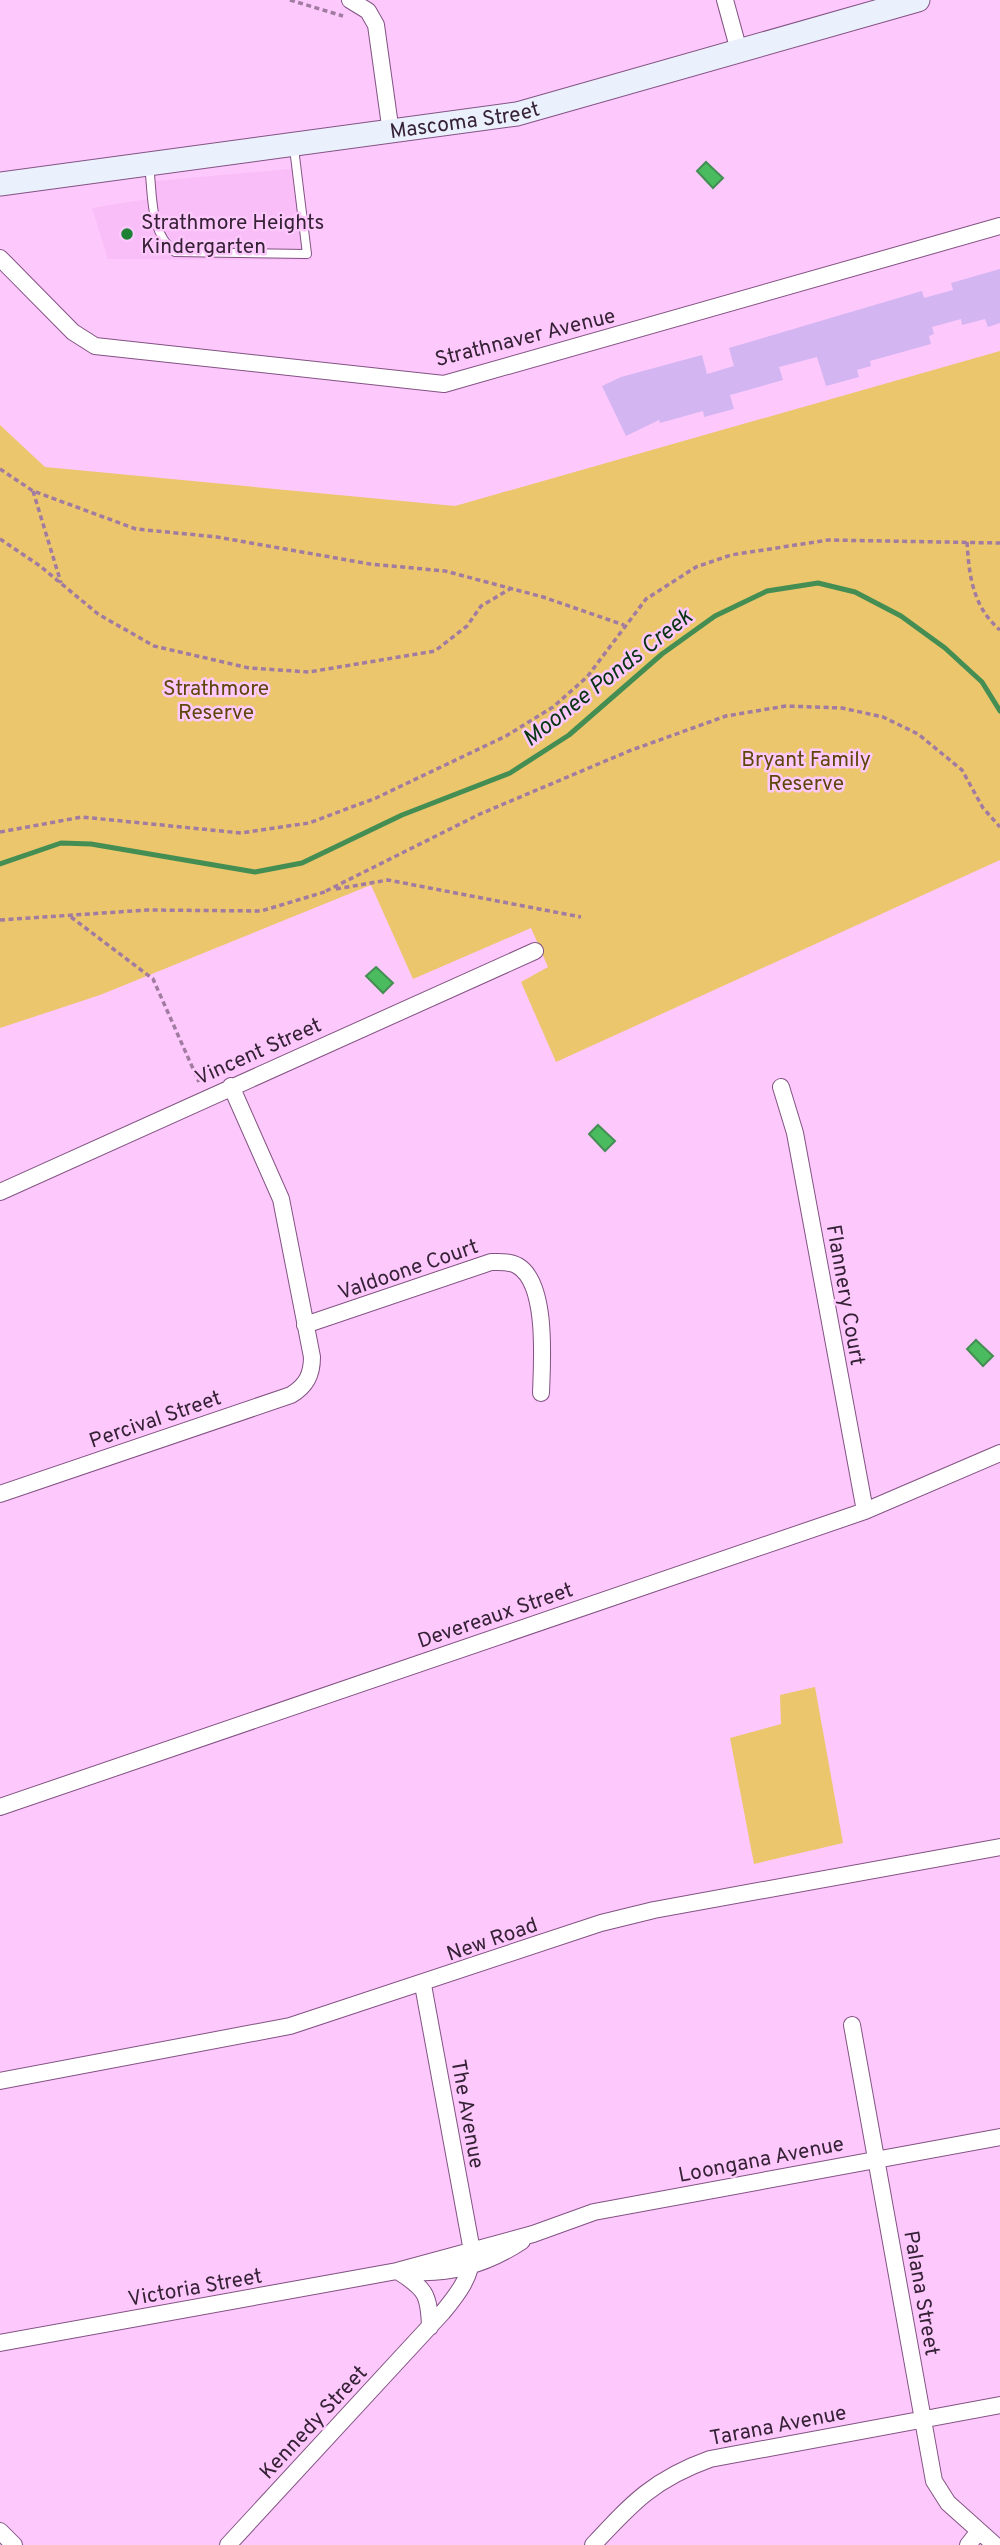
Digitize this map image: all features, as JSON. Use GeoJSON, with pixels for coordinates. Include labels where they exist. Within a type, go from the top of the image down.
{"type":"FeatureCollection","features":[{"type":"Feature","properties":{"kind":"main road","name":"Mascoma Street"},"geometry":{"type":"LineString","coordinates":[[0,184],[517,114],[918,0]]}},
{"type":"Feature","properties":{"kind":"street"},"geometry":{"type":"LineString","coordinates":[[351,0],[368,11],[376,25],[391,132]]}},
{"type":"Feature","properties":{"kind":"street"},"geometry":{"type":"LineString","coordinates":[[725,0],[739,51]]}},
{"type":"Feature","properties":{"kind":"street","name":"Strathnaver Avenue"},"geometry":{"type":"LineString","coordinates":[[0,258],[73,332],[95,346],[443,384],[1000,226]]}},
{"type":"Feature","properties":{"kind":"street","name":"Vincent Street"},"geometry":{"type":"LineString","coordinates":[[0,1192],[230,1086],[535,951]]}},
{"type":"Feature","properties":{"kind":"street"},"geometry":{"type":"LineString","coordinates":[[230,1086],[281,1199],[305,1325]]}},
{"type":"Feature","properties":{"kind":"street","name":"Flannery Court"},"geometry":{"type":"LineString","coordinates":[[781,1087],[795,1133],[865,1511]]}},
{"type":"Feature","properties":{"kind":"street","name":"Valdoone Court"},"geometry":{"type":"LineString","coordinates":[[305,1325],[491,1262],[517,1265],[530,1282],[542,1330],[541,1393]]}},
{"type":"Feature","properties":{"kind":"street","name":"Percival Street"},"geometry":{"type":"LineString","coordinates":[[0,1494],[291,1395],[301,1389],[312,1368],[305,1325]]}},
{"type":"Feature","properties":{"kind":"street","name":"Devereaux Street"},"geometry":{"type":"LineString","coordinates":[[0,1807],[865,1511],[1000,1453]]}},
{"type":"Feature","properties":{"kind":"street","name":"New Road"},"geometry":{"type":"LineString","coordinates":[[0,2081],[242,2038],[289,2026],[423,1984],[601,1923],[654,1910],[1000,1847]]}},
{"type":"Feature","properties":{"kind":"street","name":"The Avenue"},"geometry":{"type":"LineString","coordinates":[[423,1984],[471,2259]]}},
{"type":"Feature","properties":{"kind":"street","name":"Palana Street"},"geometry":{"type":"LineString","coordinates":[[852,2025],[934,2480],[948,2503],[995,2545]]}},
{"type":"Feature","properties":{"kind":"street","name":"Loongana Avenue"},"geometry":{"type":"LineString","coordinates":[[471,2259],[503,2254],[533,2234],[594,2212],[1000,2137]]}},
{"type":"Feature","properties":{"kind":"street","name":"Victoria Street"},"geometry":{"type":"LineString","coordinates":[[0,2343],[397,2271],[436,2273],[471,2259]]}},
{"type":"Feature","properties":{"kind":"street","name":"Kennedy Street"},"geometry":{"type":"LineString","coordinates":[[228,2545],[430,2327],[460,2291],[471,2259]]}},
{"type":"Feature","properties":{"kind":"street"},"geometry":{"type":"LineString","coordinates":[[397,2271],[419,2284],[426,2295],[430,2327]]}},
{"type":"Feature","properties":{"kind":"street","name":"Tarana Avenue"},"geometry":{"type":"LineString","coordinates":[[593,2545],[645,2491],[680,2470],[710,2459],[1000,2405]]}},
{"type":"Feature","properties":{"kind":"street"},"geometry":{"type":"LineString","coordinates":[[968,2545],[979,2530]]}},
{"type":"Feature","properties":{"kind":"street"},"geometry":{"type":"LineString","coordinates":[[0,2532],[14,2545]]}},
{"type":"Feature","properties":{"kind":"lane"},"geometry":{"type":"LineString","coordinates":[[149,163],[157,231],[163,243],[175,252],[307,254],[294,145]]}},
{"type":"Feature","properties":{"kind":"path"},"geometry":{"type":"LineString","coordinates":[[290,0],[352,20]]}},
{"type":"Feature","properties":{"kind":"path"},"geometry":{"type":"LineString","coordinates":[[0,469],[33,491],[136,529],[217,537],[370,564],[445,571],[511,588],[625,625]]}},
{"type":"Feature","properties":{"kind":"path"},"geometry":{"type":"LineString","coordinates":[[33,491],[61,583]]}},
{"type":"Feature","properties":{"kind":"path"},"geometry":{"type":"LineString","coordinates":[[0,539],[61,583],[98,614],[154,646],[249,668],[309,673],[435,650],[467,626],[481,606],[511,588]]}},
{"type":"Feature","properties":{"kind":"path"},"geometry":{"type":"LineString","coordinates":[[0,832],[82,817],[242,834],[289,828],[333,816],[506,736],[536,718],[587,677],[635,610],[659,588],[696,567],[731,555],[828,540],[1000,543]]}},
{"type":"Feature","properties":{"kind":"path"},"geometry":{"type":"LineString","coordinates":[[967,542],[969,573],[976,600],[1000,630]]}},
{"type":"Feature","properties":{"kind":"path"},"geometry":{"type":"LineString","coordinates":[[326,891],[480,814],[629,751],[726,716],[786,706],[842,708],[883,717],[918,734],[962,770],[983,808],[1000,827]]}},
{"type":"Feature","properties":{"kind":"path"},"geometry":{"type":"LineString","coordinates":[[0,920],[147,910],[261,911],[326,891],[388,880],[581,916]]}},
{"type":"Feature","properties":{"kind":"path"},"geometry":{"type":"LineString","coordinates":[[70,916],[153,979],[199,1082]]}},
{"type":"Feature","properties":{"kind":"shaded area"},"geometry":{"type":"Polygon","coordinates":[[[706,162],[723,178],[713,188],[697,171],[706,162]]]}},
{"type":"Feature","properties":{"kind":"shaded area"},"geometry":{"type":"Polygon","coordinates":[[[301,168],[312,260],[108,259],[92,208],[148,199],[146,182],[301,168]]]}},
{"type":"Feature","properties":{"kind":"shaded area"},"geometry":{"type":"Polygon","coordinates":[[[376,967],[393,983],[383,993],[366,976],[376,967]]]}},
{"type":"Feature","properties":{"kind":"shaded area"},"geometry":{"type":"Polygon","coordinates":[[[598,1125],[615,1141],[605,1151],[589,1134],[598,1125]]]}},
{"type":"Feature","properties":{"kind":"shaded area"},"geometry":{"type":"Polygon","coordinates":[[[976,1340],[993,1356],[983,1366],[967,1349],[976,1340]]]}},
{"type":"Feature","properties":{"kind":"green space","name":"Strathmore Reserve"},"geometry":{"type":"Polygon","coordinates":[[[1000,351],[1000,860],[556,1062],[521,982],[548,967],[531,928],[413,979],[371,885],[100,995],[0,1028],[0,425],[45,467],[455,506],[1000,351]]]}},
{"type":"Feature","properties":{"kind":"green space"},"geometry":{"type":"Polygon","coordinates":[[[815,1687],[843,1843],[754,1864],[730,1738],[781,1724],[780,1695],[815,1687]]]}},
{"type":"Feature","properties":{"kind":"building"},"geometry":{"type":"Polygon","coordinates":[[[1000,269],[1000,323],[988,327],[985,319],[962,325],[961,319],[932,327],[934,334],[929,336],[931,344],[870,361],[871,366],[857,370],[859,377],[826,386],[817,357],[779,367],[783,380],[730,395],[734,409],[704,417],[703,411],[660,423],[659,420],[626,436],[602,386],[621,377],[702,355],[707,374],[734,366],[729,348],[922,291],[924,298],[953,290],[951,283],[1000,269]]]}},
{"type":"Feature","properties":{"kind":"waterway","name":"Moonee Ponds Creek"},"geometry":{"type":"LineString","coordinates":[[0,864],[61,843],[91,844],[255,872],[302,863],[402,815],[510,773],[569,735],[662,654],[715,616],[767,591],[818,583],[855,592],[901,616],[945,648],[982,682],[1000,711]]}},
{"type":"Feature","properties":{"kind":"place","name":"Strathmore Heights Kindergarten"},"geometry":{"type":"Point","coordinates":[127,234]}},
{"type":"Feature","properties":{"kind":"park label","name":"Bryant Family Reserve"},"geometry":{"type":"Point","coordinates":[806,771]}}]}
